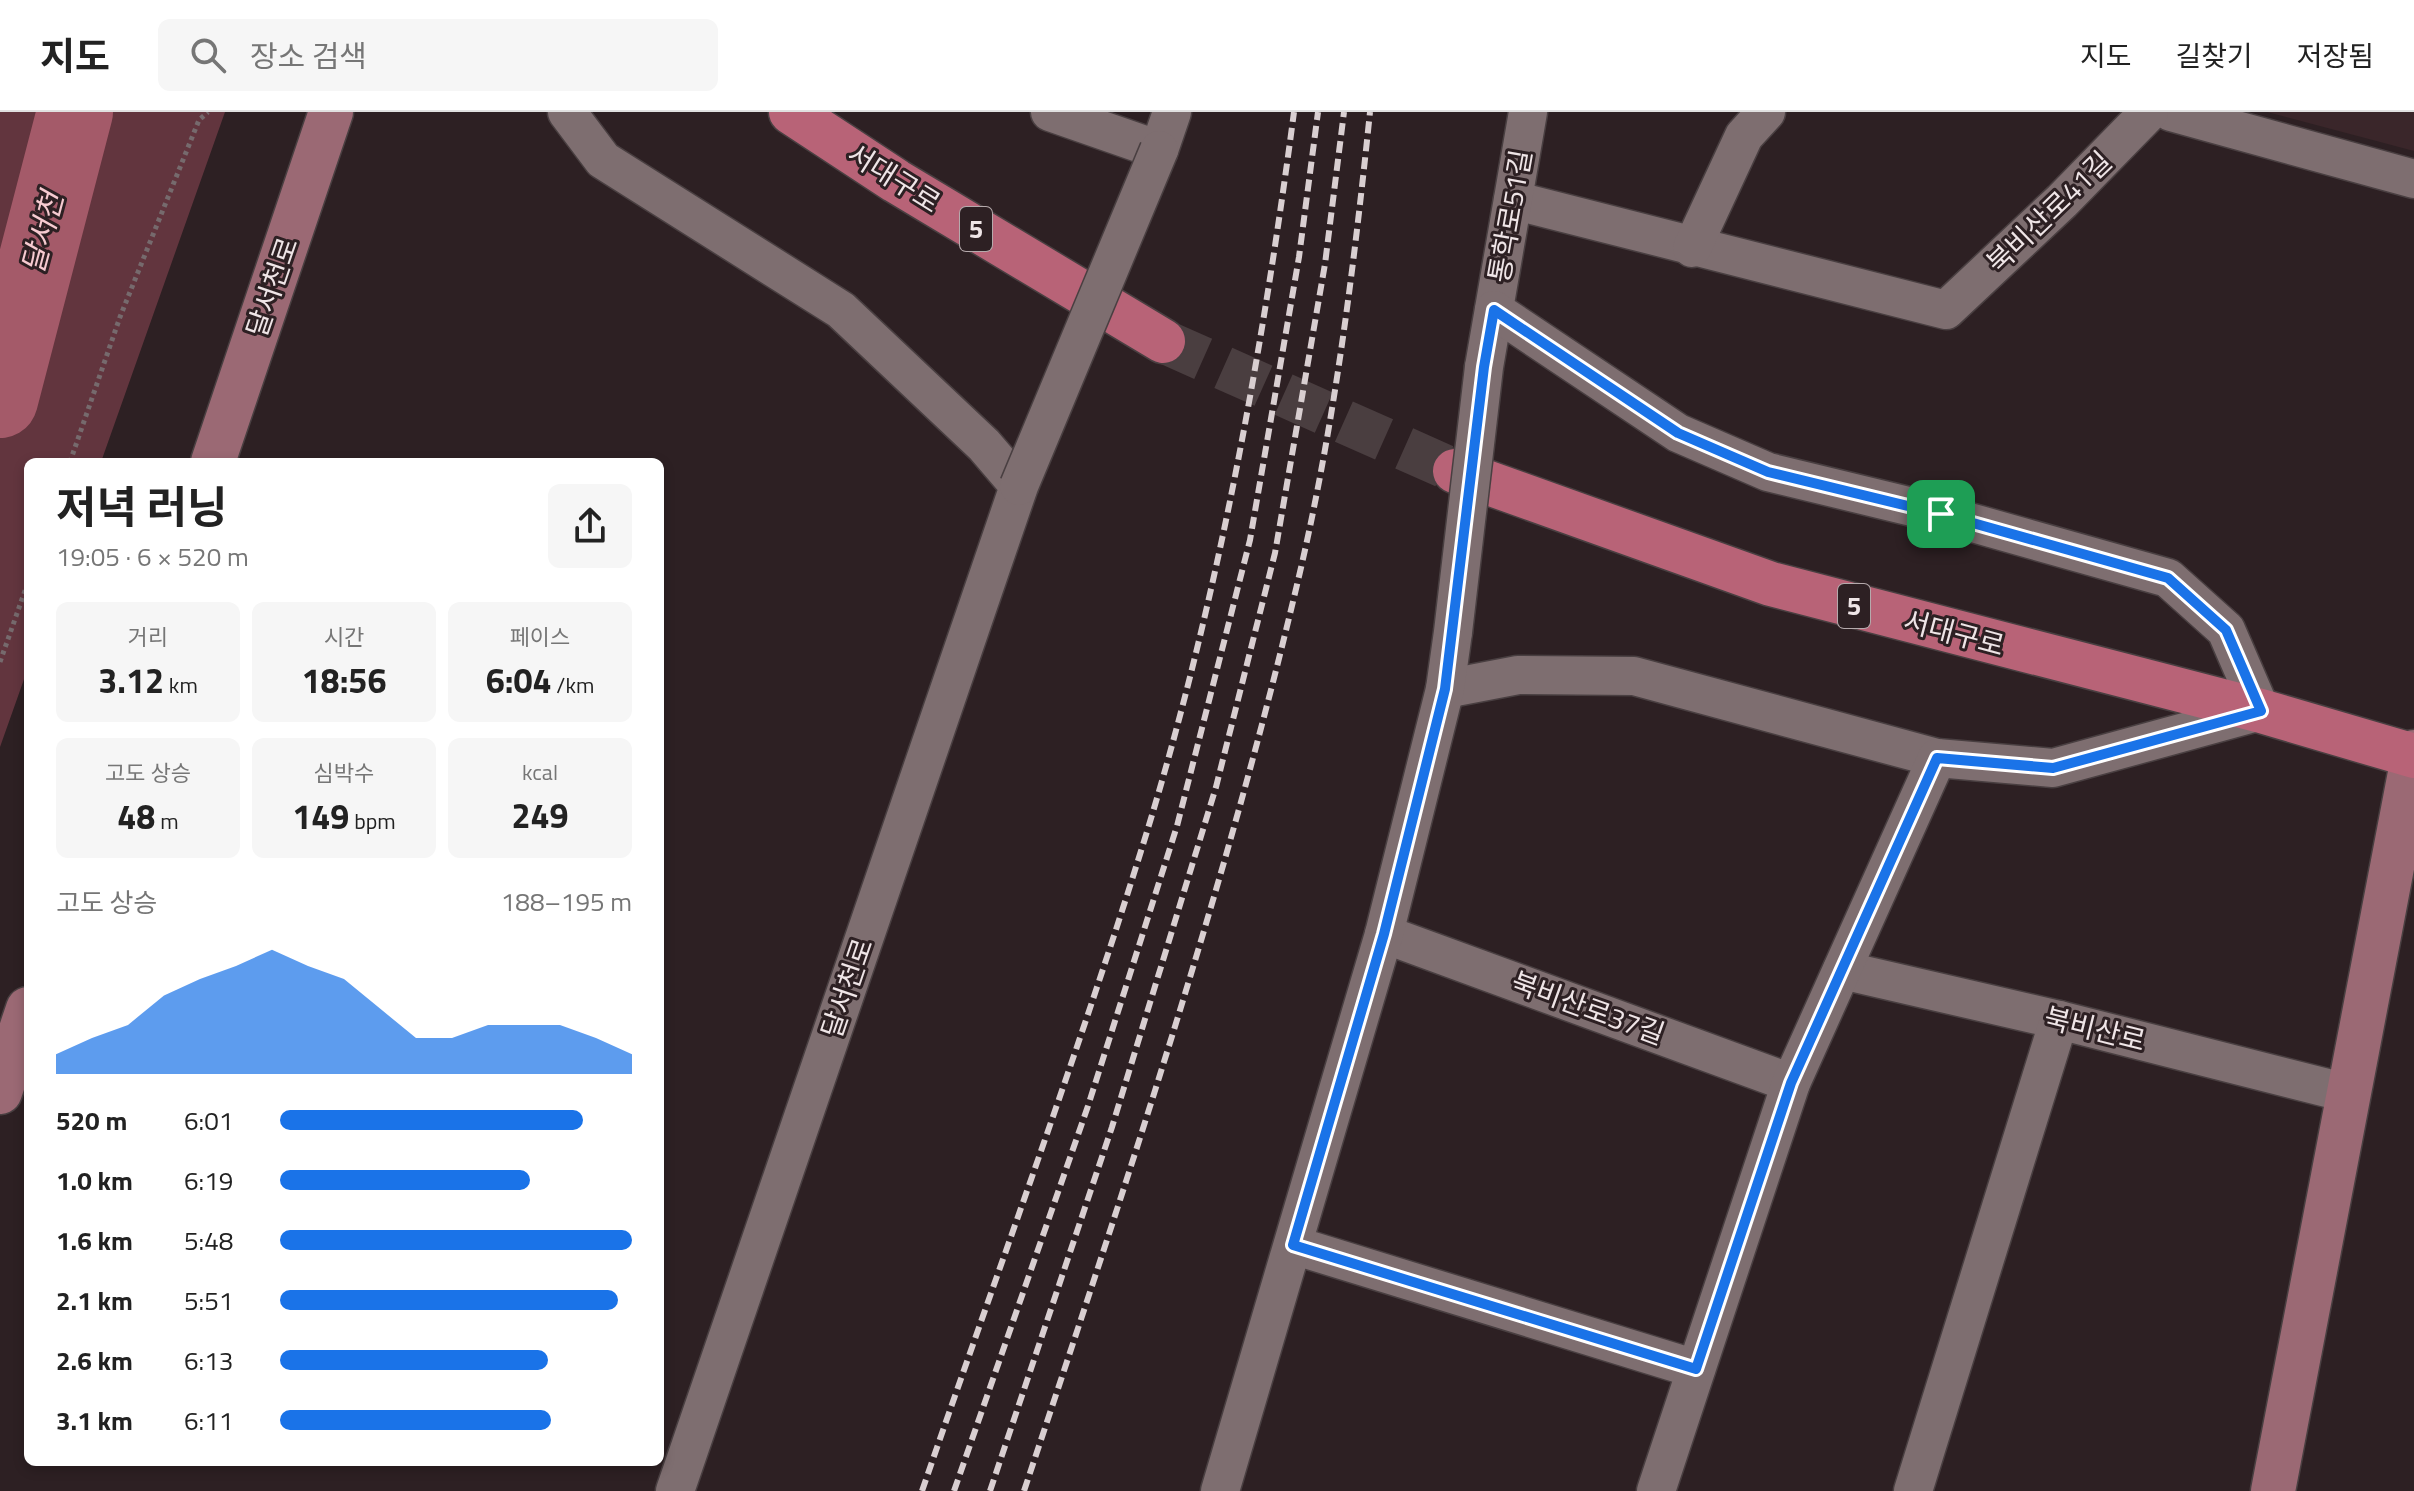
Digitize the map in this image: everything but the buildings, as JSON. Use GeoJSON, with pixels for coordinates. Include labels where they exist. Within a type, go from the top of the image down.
{"type":"FeatureCollection","features":[{"type":"Feature","properties":{"kind":"main road","name":"서대구로"},"geometry":{"type":"LineString","coordinates":[[791,112],[896,181],[1163,341]]}},
{"type":"Feature","properties":{"kind":"main road","name":"달서천로"},"geometry":{"type":"LineString","coordinates":[[214,458],[335,116]]}},
{"type":"Feature","properties":{"kind":"main road","name":"서대구로"},"geometry":{"type":"LineString","coordinates":[[1455,471],[1771,584],[2261,711],[2414,755]]}},
{"type":"Feature","properties":{"kind":"main road"},"geometry":{"type":"LineString","coordinates":[[2273,1491],[2414,755]]}},
{"type":"Feature","properties":{"kind":"main road"},"geometry":{"type":"LineString","coordinates":[[0,1092],[24,1021]]}},
{"type":"Feature","properties":{"kind":"street"},"geometry":{"type":"LineString","coordinates":[[567,112],[603,160],[841,310],[984,445],[1019,486]]}},
{"type":"Feature","properties":{"kind":"street"},"geometry":{"type":"LineString","coordinates":[[1050,112],[1159,150]]}},
{"type":"Feature","properties":{"kind":"street","name":"달서천로"},"geometry":{"type":"LineString","coordinates":[[675,1491],[1019,486],[1172,112]]}},
{"type":"Feature","properties":{"kind":"street","name":"통학로51길"},"geometry":{"type":"LineString","coordinates":[[1445,689],[1484,367],[1528,112]]}},
{"type":"Feature","properties":{"kind":"street"},"geometry":{"type":"LineString","coordinates":[[1513,200],[1692,248],[1744,136],[1766,112]]}},
{"type":"Feature","properties":{"kind":"street","name":"북비산로41길"},"geometry":{"type":"LineString","coordinates":[[1692,248],[1946,310],[2062,201],[2149,112]]}},
{"type":"Feature","properties":{"kind":"street"},"geometry":{"type":"LineString","coordinates":[[2171,112],[2414,179]]}},
{"type":"Feature","properties":{"kind":"street"},"geometry":{"type":"LineString","coordinates":[[1220,1491],[1384,934],[1445,689],[1518,675],[1634,676],[1937,758],[2053,768],[2261,711],[2226,630],[2168,578],[1941,514],[1768,472],[1678,433],[1494,310]]}},
{"type":"Feature","properties":{"kind":"street"},"geometry":{"type":"LineString","coordinates":[[1656,1491],[1791,1083],[1937,758]]}},
{"type":"Feature","properties":{"kind":"street","name":"북비산로37길"},"geometry":{"type":"LineString","coordinates":[[1384,934],[1791,1083]]}},
{"type":"Feature","properties":{"kind":"street","name":"북비산로"},"geometry":{"type":"LineString","coordinates":[[1842,970],[2059,1020],[2347,1093]]}},
{"type":"Feature","properties":{"kind":"street"},"geometry":{"type":"LineString","coordinates":[[1913,1491],[2059,1020]]}},
{"type":"Feature","properties":{"kind":"street"},"geometry":{"type":"LineString","coordinates":[[1293,1245],[1696,1369]]}},
{"type":"Feature","properties":{"kind":"path"},"geometry":{"type":"LineString","coordinates":[[71,458],[120,317],[199,120],[208,112]]}},
{"type":"Feature","properties":{"kind":"path"},"geometry":{"type":"LineString","coordinates":[[0,662],[24,593]]}},
{"type":"Feature","properties":{"kind":"shaded area"},"geometry":{"type":"Polygon","coordinates":[[[0,112],[225,112],[102,458],[24,458],[24,679],[0,747],[0,112]]]}},
{"type":"Feature","properties":{"kind":"shaded area"},"geometry":{"type":"Polygon","coordinates":[[[2267,112],[2414,112],[2414,151],[2267,112]]]}},
{"type":"Feature","properties":{"kind":"waterway","name":"달서천"},"geometry":{"type":"LineString","coordinates":[[0,400],[75,112]]}},
{"type":"Feature","properties":{"kind":"tunnel"},"geometry":{"type":"LineString","coordinates":[[1163,341],[1455,471]]}},
{"type":"Feature","properties":{"kind":"railway"},"geometry":{"type":"LineString","coordinates":[[922,1491],[1089,1012],[1168,761],[1214,577],[1233,485],[1267,299],[1294,112]]}},
{"type":"Feature","properties":{"kind":"railway"},"geometry":{"type":"LineString","coordinates":[[954,1491],[1088,1106],[1177,826],[1250,540],[1299,257],[1318,112]]}},
{"type":"Feature","properties":{"kind":"railway"},"geometry":{"type":"LineString","coordinates":[[990,1491],[1112,1127],[1216,787],[1275,553],[1325,264],[1344,112]]}},
{"type":"Feature","properties":{"kind":"railway"},"geometry":{"type":"LineString","coordinates":[[1024,1491],[1172,1034],[1271,689],[1300,572],[1333,401],[1370,112]]}},
{"type":"Feature","properties":{"kind":"route"},"geometry":{"type":"LineString","coordinates":[[1494,310],[1678,433],[1768,472],[1941,514],[2168,578],[2226,630],[2261,711],[2053,768],[1937,758],[1791,1083],[1696,1369],[1293,1245],[1384,934],[1445,689],[1484,367],[1494,310]]}}]}
